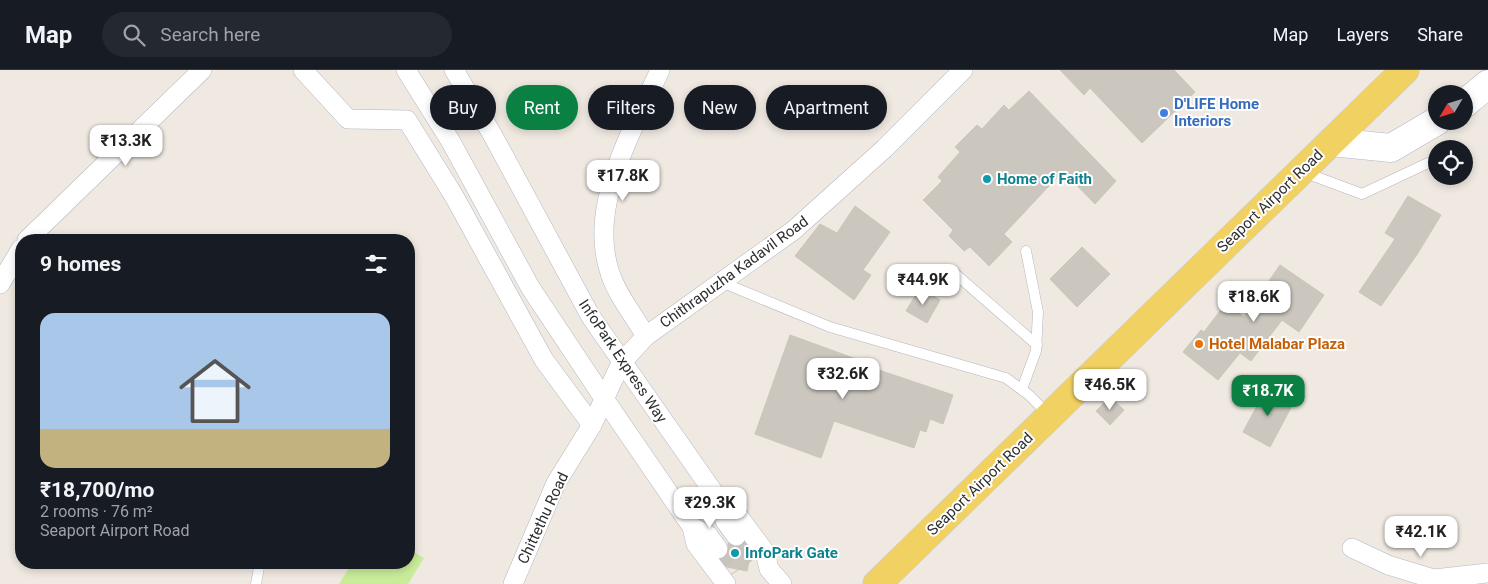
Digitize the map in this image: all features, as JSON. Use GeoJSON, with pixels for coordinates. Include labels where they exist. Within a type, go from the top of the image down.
{"type":"FeatureCollection","features":[{"type":"Feature","properties":{"kind":"main road","name":"Seaport Airport Road"},"geometry":{"type":"LineString","coordinates":[[877,584],[1404,70]]}},
{"type":"Feature","properties":{"kind":"street"},"geometry":{"type":"LineString","coordinates":[[34,234],[202,70]]}},
{"type":"Feature","properties":{"kind":"street"},"geometry":{"type":"LineString","coordinates":[[303,70],[348,119],[407,120],[454,196],[544,360],[592,424]]}},
{"type":"Feature","properties":{"kind":"street"},"geometry":{"type":"LineString","coordinates":[[406,70],[451,142],[530,287],[604,400],[692,527],[696,544],[733,580]]}},
{"type":"Feature","properties":{"kind":"street","name":"InfoPark Express Way"},"geometry":{"type":"LineString","coordinates":[[454,70],[492,134],[591,318],[721,504],[736,513],[765,552],[761,565],[782,584]]}},
{"type":"Feature","properties":{"kind":"street"},"geometry":{"type":"LineString","coordinates":[[646,336],[610,274],[602,240],[606,200],[627,142],[660,70]]}},
{"type":"Feature","properties":{"kind":"street","name":"Chithrapuzha Kadavil Road"},"geometry":{"type":"LineString","coordinates":[[604,400],[621,363],[646,336],[794,230],[884,148],[963,70]]}},
{"type":"Feature","properties":{"kind":"street"},"geometry":{"type":"LineString","coordinates":[[1473,96],[1488,84]]}},
{"type":"Feature","properties":{"kind":"street"},"geometry":{"type":"LineString","coordinates":[[1332,142],[1391,148],[1428,126]]}},
{"type":"Feature","properties":{"kind":"street"},"geometry":{"type":"LineString","coordinates":[[0,284],[15,259]]}},
{"type":"Feature","properties":{"kind":"street","name":"Chittethu Road"},"geometry":{"type":"LineString","coordinates":[[513,584],[556,483],[592,424],[604,400]]}},
{"type":"Feature","properties":{"kind":"street"},"geometry":{"type":"LineString","coordinates":[[721,504],[725,521],[736,536]]}},
{"type":"Feature","properties":{"kind":"street"},"geometry":{"type":"LineString","coordinates":[[692,527],[708,535],[718,550]]}},
{"type":"Feature","properties":{"kind":"street"},"geometry":{"type":"LineString","coordinates":[[1352,548],[1388,565],[1434,579],[1488,573]]}},
{"type":"Feature","properties":{"kind":"lane"},"geometry":{"type":"LineString","coordinates":[[1301,171],[1362,194],[1428,163]]}},
{"type":"Feature","properties":{"kind":"lane"},"geometry":{"type":"LineString","coordinates":[[1022,389],[1036,345],[1038,312],[1026,251]]}},
{"type":"Feature","properties":{"kind":"lane"},"geometry":{"type":"LineString","coordinates":[[952,271],[1036,345]]}},
{"type":"Feature","properties":{"kind":"lane"},"geometry":{"type":"LineString","coordinates":[[721,282],[830,327],[998,376],[1022,389],[1049,416]]}},
{"type":"Feature","properties":{"kind":"lane"},"geometry":{"type":"LineString","coordinates":[[256,584],[259,569]]}},
{"type":"Feature","properties":{"kind":"green space"},"geometry":{"type":"Polygon","coordinates":[[[415,553],[424,558],[408,584],[339,584],[348,569],[415,569],[415,553]]]}},
{"type":"Feature","properties":{"kind":"building"},"geometry":{"type":"Polygon","coordinates":[[[1060,70],[1174,70],[1195,92],[1142,143],[1090,88],[1084,95],[1060,70]]]}},
{"type":"Feature","properties":{"kind":"building","name":"Home of Faith"},"geometry":{"type":"Polygon","coordinates":[[[1029,91],[1116,181],[1095,204],[1063,171],[1004,234],[1012,242],[989,266],[970,247],[964,251],[949,236],[953,230],[923,200],[942,181],[938,177],[960,152],[955,147],[977,125],[982,129],[1004,105],[1009,110],[1029,91]]]}},
{"type":"Feature","properties":{"kind":"building"},"geometry":{"type":"Polygon","coordinates":[[[1408,196],[1441,215],[1418,253],[1381,306],[1359,292],[1395,239],[1385,233],[1408,196]]]}},
{"type":"Feature","properties":{"kind":"building"},"geometry":{"type":"Polygon","coordinates":[[[855,206],[890,232],[863,270],[871,275],[854,300],[795,256],[820,224],[837,233],[855,206]]]}},
{"type":"Feature","properties":{"kind":"building"},"geometry":{"type":"Polygon","coordinates":[[[1082,247],[1110,274],[1077,307],[1050,279],[1082,247]]]}},
{"type":"Feature","properties":{"kind":"building"},"geometry":{"type":"Polygon","coordinates":[[[1280,265],[1324,295],[1299,332],[1282,320],[1251,361],[1240,353],[1218,380],[1183,352],[1201,330],[1204,332],[1226,303],[1244,317],[1280,265]]]}},
{"type":"Feature","properties":{"kind":"building"},"geometry":{"type":"Polygon","coordinates":[[[920,288],[940,300],[927,323],[906,311],[920,288]]]}},
{"type":"Feature","properties":{"kind":"building"},"geometry":{"type":"Polygon","coordinates":[[[790,335],[856,359],[855,362],[953,395],[943,424],[930,419],[926,432],[920,430],[914,448],[834,421],[821,458],[755,434],[790,335]]]}},
{"type":"Feature","properties":{"kind":"building"},"geometry":{"type":"Polygon","coordinates":[[[1267,387],[1294,402],[1270,447],[1243,432],[1267,387]]]}},
{"type":"Feature","properties":{"kind":"building"},"geometry":{"type":"Polygon","coordinates":[[[1110,397],[1124,410],[1110,425],[1096,411],[1110,397]]]}},
{"type":"Feature","properties":{"kind":"building"},"geometry":{"type":"Polygon","coordinates":[[[728,543],[737,547],[744,543],[751,552],[747,571],[727,567],[722,559],[728,553],[728,543]]]}},
{"type":"Feature","properties":{"kind":"tunnel"},"geometry":{"type":"LineString","coordinates":[[736,536],[753,560]]}},
{"type":"Feature","properties":{"kind":"tunnel"},"geometry":{"type":"LineString","coordinates":[[718,549],[734,573]]}},
{"type":"Feature","properties":{"kind":"place","name":"D'LIFE Home Interiors"},"geometry":{"type":"Point","coordinates":[1164,113]}},
{"type":"Feature","properties":{"kind":"place","name":"Home of Faith"},"geometry":{"type":"Point","coordinates":[987,179]}},
{"type":"Feature","properties":{"kind":"place","name":"Hotel Malabar Plaza"},"geometry":{"type":"Point","coordinates":[1199,344]}},
{"type":"Feature","properties":{"kind":"place","name":"InfoPark Gate"},"geometry":{"type":"Point","coordinates":[735,553]}}]}
